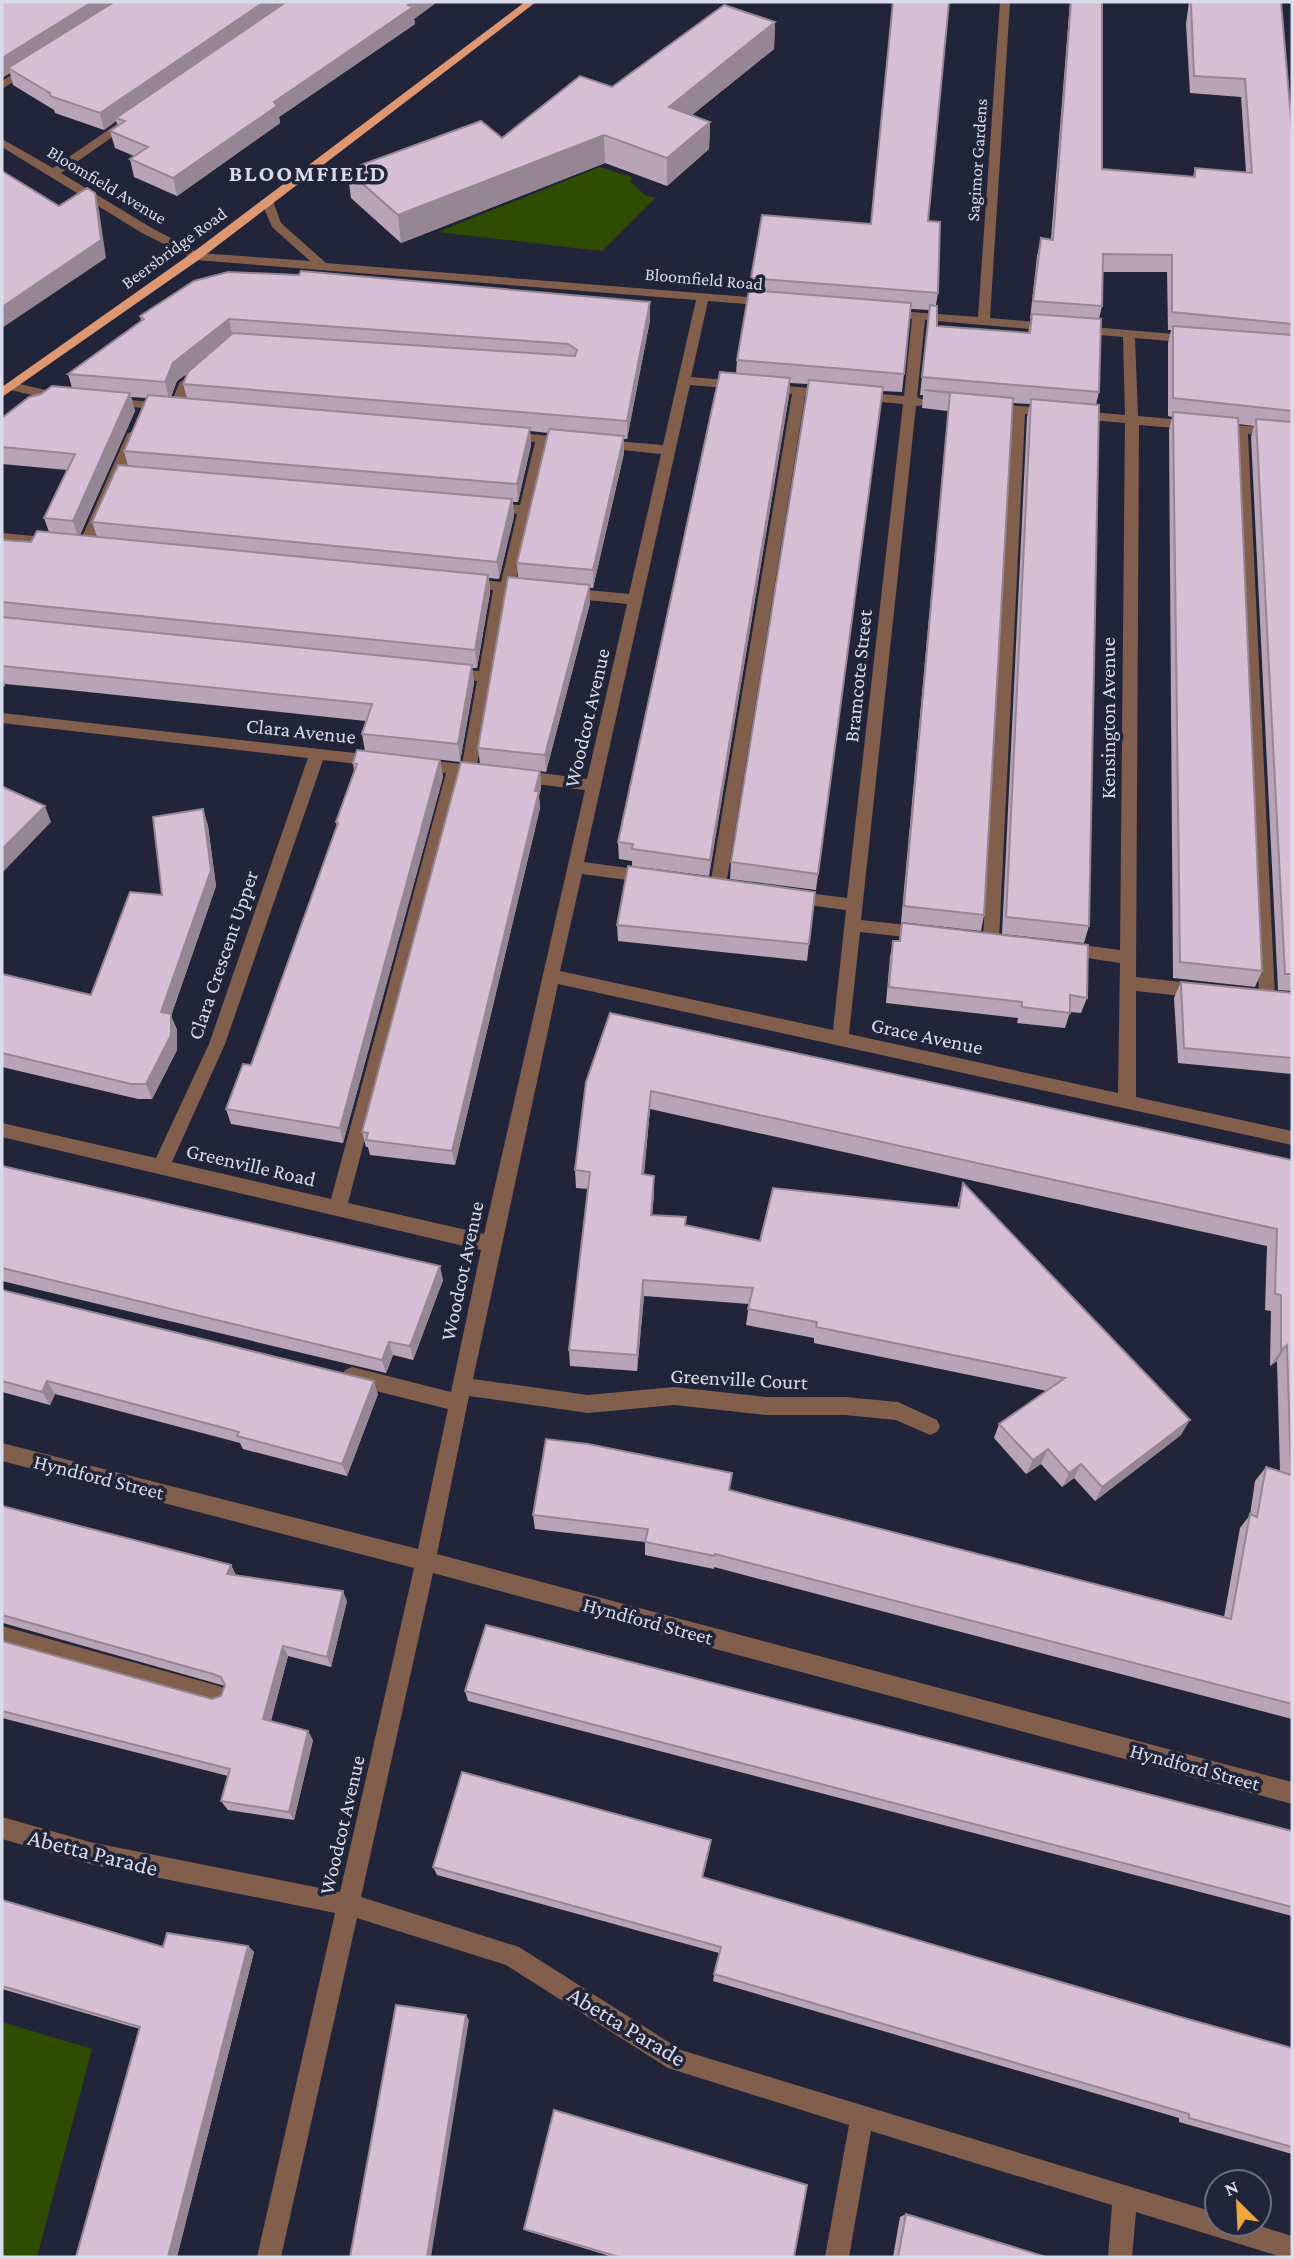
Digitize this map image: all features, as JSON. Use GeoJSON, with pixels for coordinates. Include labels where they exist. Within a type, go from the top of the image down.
{"type":"FeatureCollection","features":[{"type":"Feature","properties":{"kind":"main road","name":"Beersbridge Road"},"geometry":{"type":"LineString","coordinates":[[6,389],[197,256],[531,2]]}},
{"type":"Feature","properties":{"kind":"street","name":"Sagimor Gardens"},"geometry":{"type":"LineString","coordinates":[[984,321],[1005,2]]}},
{"type":"Feature","properties":{"kind":"street"},"geometry":{"type":"LineString","coordinates":[[2,86],[46,58]]}},
{"type":"Feature","properties":{"kind":"street"},"geometry":{"type":"LineString","coordinates":[[53,173],[144,111]]}},
{"type":"Feature","properties":{"kind":"street","name":"Bloomfield Avenue"},"geometry":{"type":"LineString","coordinates":[[2,142],[146,230],[197,256]]}},
{"type":"Feature","properties":{"kind":"street"},"geometry":{"type":"LineString","coordinates":[[267,201],[276,224],[321,265]]}},
{"type":"Feature","properties":{"kind":"street","name":"Bloomfield Road"},"geometry":{"type":"LineString","coordinates":[[197,256],[784,303]]}},
{"type":"Feature","properties":{"kind":"street","name":"Woodcot Avenue"},"geometry":{"type":"LineString","coordinates":[[269,2257],[425,1561],[491,1244],[703,296]]}},
{"type":"Feature","properties":{"kind":"street"},"geometry":{"type":"LineString","coordinates":[[879,312],[1210,340]]}},
{"type":"Feature","properties":{"kind":"street","name":"Bramcote Street"},"geometry":{"type":"LineString","coordinates":[[840,1040],[919,316]]}},
{"type":"Feature","properties":{"kind":"street","name":"Kensington Avenue"},"geometry":{"type":"LineString","coordinates":[[1127,1102],[1132,419],[1129,334]]}},
{"type":"Feature","properties":{"kind":"street"},"geometry":{"type":"LineString","coordinates":[[98,401],[182,408],[184,386],[213,361]]}},
{"type":"Feature","properties":{"kind":"street"},"geometry":{"type":"LineString","coordinates":[[684,380],[937,403]]}},
{"type":"Feature","properties":{"kind":"street"},"geometry":{"type":"LineString","coordinates":[[6,389],[74,399]]}},
{"type":"Feature","properties":{"kind":"street"},"geometry":{"type":"LineString","coordinates":[[719,887],[799,391]]}},
{"type":"Feature","properties":{"kind":"street"},"geometry":{"type":"LineString","coordinates":[[2,538],[92,547],[123,475],[147,405]]}},
{"type":"Feature","properties":{"kind":"street"},"geometry":{"type":"LineString","coordinates":[[978,407],[1292,434]]}},
{"type":"Feature","properties":{"kind":"street"},"geometry":{"type":"LineString","coordinates":[[991,940],[1018,410]]}},
{"type":"Feature","properties":{"kind":"street"},"geometry":{"type":"LineString","coordinates":[[1241,429],[1267,997]]}},
{"type":"Feature","properties":{"kind":"street"},"geometry":{"type":"LineString","coordinates":[[501,435],[669,450]]}},
{"type":"Feature","properties":{"kind":"street"},"geometry":{"type":"LineString","coordinates":[[338,1208],[462,769],[542,439]]}},
{"type":"Feature","properties":{"kind":"street"},"geometry":{"type":"LineString","coordinates":[[471,505],[525,510]]}},
{"type":"Feature","properties":{"kind":"street"},"geometry":{"type":"LineString","coordinates":[[446,581],[636,600]]}},
{"type":"Feature","properties":{"kind":"street"},"geometry":{"type":"LineString","coordinates":[[430,671],[485,677]]}},
{"type":"Feature","properties":{"kind":"street","name":"Clara Avenue"},"geometry":{"type":"LineString","coordinates":[[2,718],[595,786]]}},
{"type":"Feature","properties":{"kind":"street","name":"Clara Crescent Upper"},"geometry":{"type":"LineString","coordinates":[[161,1167],[217,1044],[317,754]]}},
{"type":"Feature","properties":{"kind":"street"},"geometry":{"type":"LineString","coordinates":[[577,867],[667,880]]}},
{"type":"Feature","properties":{"kind":"street"},"geometry":{"type":"LineString","coordinates":[[773,894],[854,905]]}},
{"type":"Feature","properties":{"kind":"street"},"geometry":{"type":"LineString","coordinates":[[851,925],[940,934]]}},
{"type":"Feature","properties":{"kind":"street"},"geometry":{"type":"LineString","coordinates":[[1045,946],[1127,957]]}},
{"type":"Feature","properties":{"kind":"street","name":"Grace Avenue"},"geometry":{"type":"LineString","coordinates":[[553,976],[1292,1138]]}},
{"type":"Feature","properties":{"kind":"street"},"geometry":{"type":"LineString","coordinates":[[1127,984],[1216,992]]}},
{"type":"Feature","properties":{"kind":"street","name":"Greenville Road"},"geometry":{"type":"LineString","coordinates":[[2,1130],[491,1244]]}},
{"type":"Feature","properties":{"kind":"street","name":"Greenville Court"},"geometry":{"type":"LineString","coordinates":[[336,1372],[458,1394],[588,1404],[674,1396],[766,1406],[845,1406],[898,1411],[929,1426]]}},
{"type":"Feature","properties":{"kind":"street","name":"Hyndford Street"},"geometry":{"type":"LineString","coordinates":[[2,1452],[425,1561],[1292,1793]]}},
{"type":"Feature","properties":{"kind":"street"},"geometry":{"type":"LineString","coordinates":[[2,1636],[219,1696]]}},
{"type":"Feature","properties":{"kind":"street","name":"Abetta Parade"},"geometry":{"type":"LineString","coordinates":[[2,1828],[130,1862],[347,1904],[511,1955],[676,2060],[1292,2248]]}},
{"type":"Feature","properties":{"kind":"street"},"geometry":{"type":"LineString","coordinates":[[838,2257],[862,2118]]}},
{"type":"Feature","properties":{"kind":"street"},"geometry":{"type":"LineString","coordinates":[[1120,2257],[1125,2196]]}},
{"type":"Feature","properties":{"kind":"green space"},"geometry":{"type":"Polygon","coordinates":[[[600,167],[632,177],[631,182],[645,195],[655,198],[602,251],[438,232],[600,167]]]}},
{"type":"Feature","properties":{"kind":"green space"},"geometry":{"type":"Polygon","coordinates":[[[2,2022],[92,2049],[37,2257],[2,2257],[2,2022]]]}},
{"type":"Feature","properties":{"kind":"building"},"geometry":{"type":"Polygon","coordinates":[[[2,2],[92,2],[2,58],[2,2]]]}},
{"type":"Feature","properties":{"kind":"building"},"geometry":{"type":"Polygon","coordinates":[[[114,2],[264,2],[100,113],[50,96],[50,93],[8,68],[114,2]]]}},
{"type":"Feature","properties":{"kind":"building"},"geometry":{"type":"Polygon","coordinates":[[[286,2],[412,2],[408,5],[413,7],[274,102],[277,106],[173,178],[130,159],[148,147],[110,131],[125,121],[116,118],[286,2]]]}},
{"type":"Feature","properties":{"kind":"building"},"geometry":{"type":"Polygon","coordinates":[[[893,2],[949,2],[928,221],[940,222],[938,293],[751,278],[762,215],[871,224],[893,2]]]}},
{"type":"Feature","properties":{"kind":"building"},"geometry":{"type":"Polygon","coordinates":[[[1071,2],[1102,2],[1102,169],[1195,177],[1195,168],[1252,173],[1245,79],[1194,76],[1191,2],[1281,2],[1292,130],[1292,324],[1172,312],[1172,255],[1103,254],[1102,306],[1033,301],[1041,238],[1053,240],[1071,2]]]}},
{"type":"Feature","properties":{"kind":"building"},"geometry":{"type":"Polygon","coordinates":[[[724,5],[775,22],[669,107],[710,122],[667,158],[604,135],[398,215],[347,170],[481,121],[502,138],[580,76],[612,87],[724,5]]]}},
{"type":"Feature","properties":{"kind":"building"},"geometry":{"type":"Polygon","coordinates":[[[2,171],[59,206],[87,188],[95,193],[101,240],[2,307],[2,171]]]}},
{"type":"Feature","properties":{"kind":"building"},"geometry":{"type":"Polygon","coordinates":[[[301,271],[650,302],[627,421],[183,384],[188,372],[233,333],[575,356],[577,350],[568,344],[229,319],[173,363],[165,382],[68,374],[144,319],[140,316],[194,281],[228,272],[299,275],[301,271]]]}},
{"type":"Feature","properties":{"kind":"building"},"geometry":{"type":"Polygon","coordinates":[[[749,290],[911,303],[904,374],[737,360],[749,290]]]}},
{"type":"Feature","properties":{"kind":"building"},"geometry":{"type":"Polygon","coordinates":[[[930,305],[937,306],[937,326],[1030,333],[1032,314],[1101,319],[1099,392],[922,377],[930,305]]]}},
{"type":"Feature","properties":{"kind":"building"},"geometry":{"type":"Polygon","coordinates":[[[1173,326],[1292,335],[1292,411],[1173,398],[1173,326]]]}},
{"type":"Feature","properties":{"kind":"building"},"geometry":{"type":"Polygon","coordinates":[[[720,372],[790,378],[710,860],[632,849],[633,844],[618,842],[720,372]]]}},
{"type":"Feature","properties":{"kind":"building"},"geometry":{"type":"Polygon","coordinates":[[[809,380],[883,387],[818,874],[731,862],[809,380]]]}},
{"type":"Feature","properties":{"kind":"building"},"geometry":{"type":"Polygon","coordinates":[[[52,386],[130,393],[73,521],[44,518],[75,454],[2,447],[2,418],[29,397],[41,394],[52,386]]]}},
{"type":"Feature","properties":{"kind":"building"},"geometry":{"type":"Polygon","coordinates":[[[924,390],[1013,398],[984,915],[904,906],[950,393],[924,390]]]}},
{"type":"Feature","properties":{"kind":"building"},"geometry":{"type":"Polygon","coordinates":[[[148,395],[530,428],[517,484],[124,451],[148,395]]]}},
{"type":"Feature","properties":{"kind":"building"},"geometry":{"type":"Polygon","coordinates":[[[1031,399],[1099,405],[1089,926],[1006,917],[1031,399]]]}},
{"type":"Feature","properties":{"kind":"building"},"geometry":{"type":"Polygon","coordinates":[[[1173,412],[1238,418],[1262,971],[1180,962],[1173,412]]]}},
{"type":"Feature","properties":{"kind":"building"},"geometry":{"type":"Polygon","coordinates":[[[1256,419],[1292,422],[1292,974],[1285,974],[1256,419]]]}},
{"type":"Feature","properties":{"kind":"building"},"geometry":{"type":"Polygon","coordinates":[[[549,429],[624,436],[593,570],[517,563],[549,429]]]}},
{"type":"Feature","properties":{"kind":"building"},"geometry":{"type":"Polygon","coordinates":[[[118,465],[512,499],[497,562],[92,522],[118,465]]]}},
{"type":"Feature","properties":{"kind":"building"},"geometry":{"type":"Polygon","coordinates":[[[37,531],[488,575],[475,650],[2,602],[2,540],[31,542],[37,531]]]}},
{"type":"Feature","properties":{"kind":"building"},"geometry":{"type":"Polygon","coordinates":[[[508,577],[590,585],[545,755],[478,748],[508,577]]]}},
{"type":"Feature","properties":{"kind":"building"},"geometry":{"type":"Polygon","coordinates":[[[2,617],[472,665],[458,744],[362,734],[372,704],[2,666],[2,617]]]}},
{"type":"Feature","properties":{"kind":"building"},"geometry":{"type":"Polygon","coordinates":[[[357,750],[440,760],[340,1128],[226,1109],[243,1064],[251,1065],[338,823],[336,822],[357,764],[353,763],[357,750]]]}},
{"type":"Feature","properties":{"kind":"building"},"geometry":{"type":"Polygon","coordinates":[[[461,762],[540,771],[535,791],[539,791],[452,1151],[366,1140],[368,1133],[362,1132],[461,762]]]}},
{"type":"Feature","properties":{"kind":"building"},"geometry":{"type":"Polygon","coordinates":[[[2,788],[45,806],[2,849],[2,788]]]}},
{"type":"Feature","properties":{"kind":"building"},"geometry":{"type":"Polygon","coordinates":[[[203,809],[211,870],[161,1012],[171,1014],[171,1035],[146,1084],[131,1084],[2,1053],[2,974],[91,995],[130,892],[162,895],[153,817],[203,809]]]}},
{"type":"Feature","properties":{"kind":"building"},"geometry":{"type":"Polygon","coordinates":[[[628,866],[815,892],[809,944],[617,925],[628,866]]]}},
{"type":"Feature","properties":{"kind":"building"},"geometry":{"type":"Polygon","coordinates":[[[902,923],[1088,945],[1087,998],[1070,995],[1070,1013],[1022,1007],[1022,1002],[889,987],[893,941],[900,941],[902,923]]]}},
{"type":"Feature","properties":{"kind":"building"},"geometry":{"type":"Polygon","coordinates":[[[1181,982],[1292,993],[1292,1058],[1184,1048],[1181,982]]]}},
{"type":"Feature","properties":{"kind":"building"},"geometry":{"type":"Polygon","coordinates":[[[610,1013],[1292,1160],[1292,1704],[715,1554],[645,1542],[648,1529],[533,1515],[546,1439],[588,1444],[732,1473],[729,1490],[1231,1619],[1250,1514],[1257,1517],[1266,1467],[1291,1475],[1287,1345],[1281,1350],[1281,1295],[1275,1294],[1277,1229],[651,1091],[642,1174],[654,1176],[651,1215],[686,1217],[685,1225],[760,1241],[773,1188],[959,1208],[963,1183],[1190,1420],[1102,1487],[1081,1464],[1069,1473],[1048,1449],[1033,1460],[999,1424],[1065,1378],[816,1327],[817,1322],[748,1309],[753,1288],[643,1280],[637,1355],[569,1350],[590,1172],[575,1170],[586,1082],[610,1013]]]}},
{"type":"Feature","properties":{"kind":"building"},"geometry":{"type":"Polygon","coordinates":[[[2,1166],[440,1266],[410,1346],[389,1342],[382,1360],[2,1268],[2,1166]]]}},
{"type":"Feature","properties":{"kind":"building"},"geometry":{"type":"Polygon","coordinates":[[[2,1290],[374,1381],[342,1464],[237,1436],[239,1432],[47,1381],[42,1392],[2,1381],[2,1290]]]}},
{"type":"Feature","properties":{"kind":"building"},"geometry":{"type":"Polygon","coordinates":[[[2,1506],[231,1565],[227,1574],[343,1591],[327,1657],[283,1646],[263,1719],[308,1731],[289,1812],[221,1801],[230,1769],[2,1711],[2,1641],[212,1699],[221,1696],[225,1685],[221,1677],[213,1674],[2,1615],[2,1506]]]}},
{"type":"Feature","properties":{"kind":"building"},"geometry":{"type":"Polygon","coordinates":[[[486,1625],[1292,1831],[1292,1907],[465,1691],[486,1625]]]}},
{"type":"Feature","properties":{"kind":"building"},"geometry":{"type":"Polygon","coordinates":[[[462,1772],[711,1840],[702,1877],[1292,2048],[1292,2147],[714,1974],[721,1947],[433,1867],[462,1772]]]}},
{"type":"Feature","properties":{"kind":"building"},"geometry":{"type":"Polygon","coordinates":[[[2,1900],[163,1947],[167,1933],[248,1946],[168,2257],[76,2257],[140,2027],[2,1986],[2,1900]]]}},
{"type":"Feature","properties":{"kind":"building"},"geometry":{"type":"Polygon","coordinates":[[[396,2005],[466,2015],[427,2257],[350,2257],[396,2005]]]}},
{"type":"Feature","properties":{"kind":"building"},"geometry":{"type":"Polygon","coordinates":[[[554,2110],[807,2185],[794,2257],[619,2257],[524,2229],[554,2110]]]}},
{"type":"Feature","properties":{"kind":"building"},"geometry":{"type":"Polygon","coordinates":[[[906,2214],[1046,2257],[898,2257],[906,2214]]]}},
{"type":"Feature","properties":{"kind":"district","name":"BLOOMFIELD"},"geometry":{"type":"Point","coordinates":[308,173]}}]}
